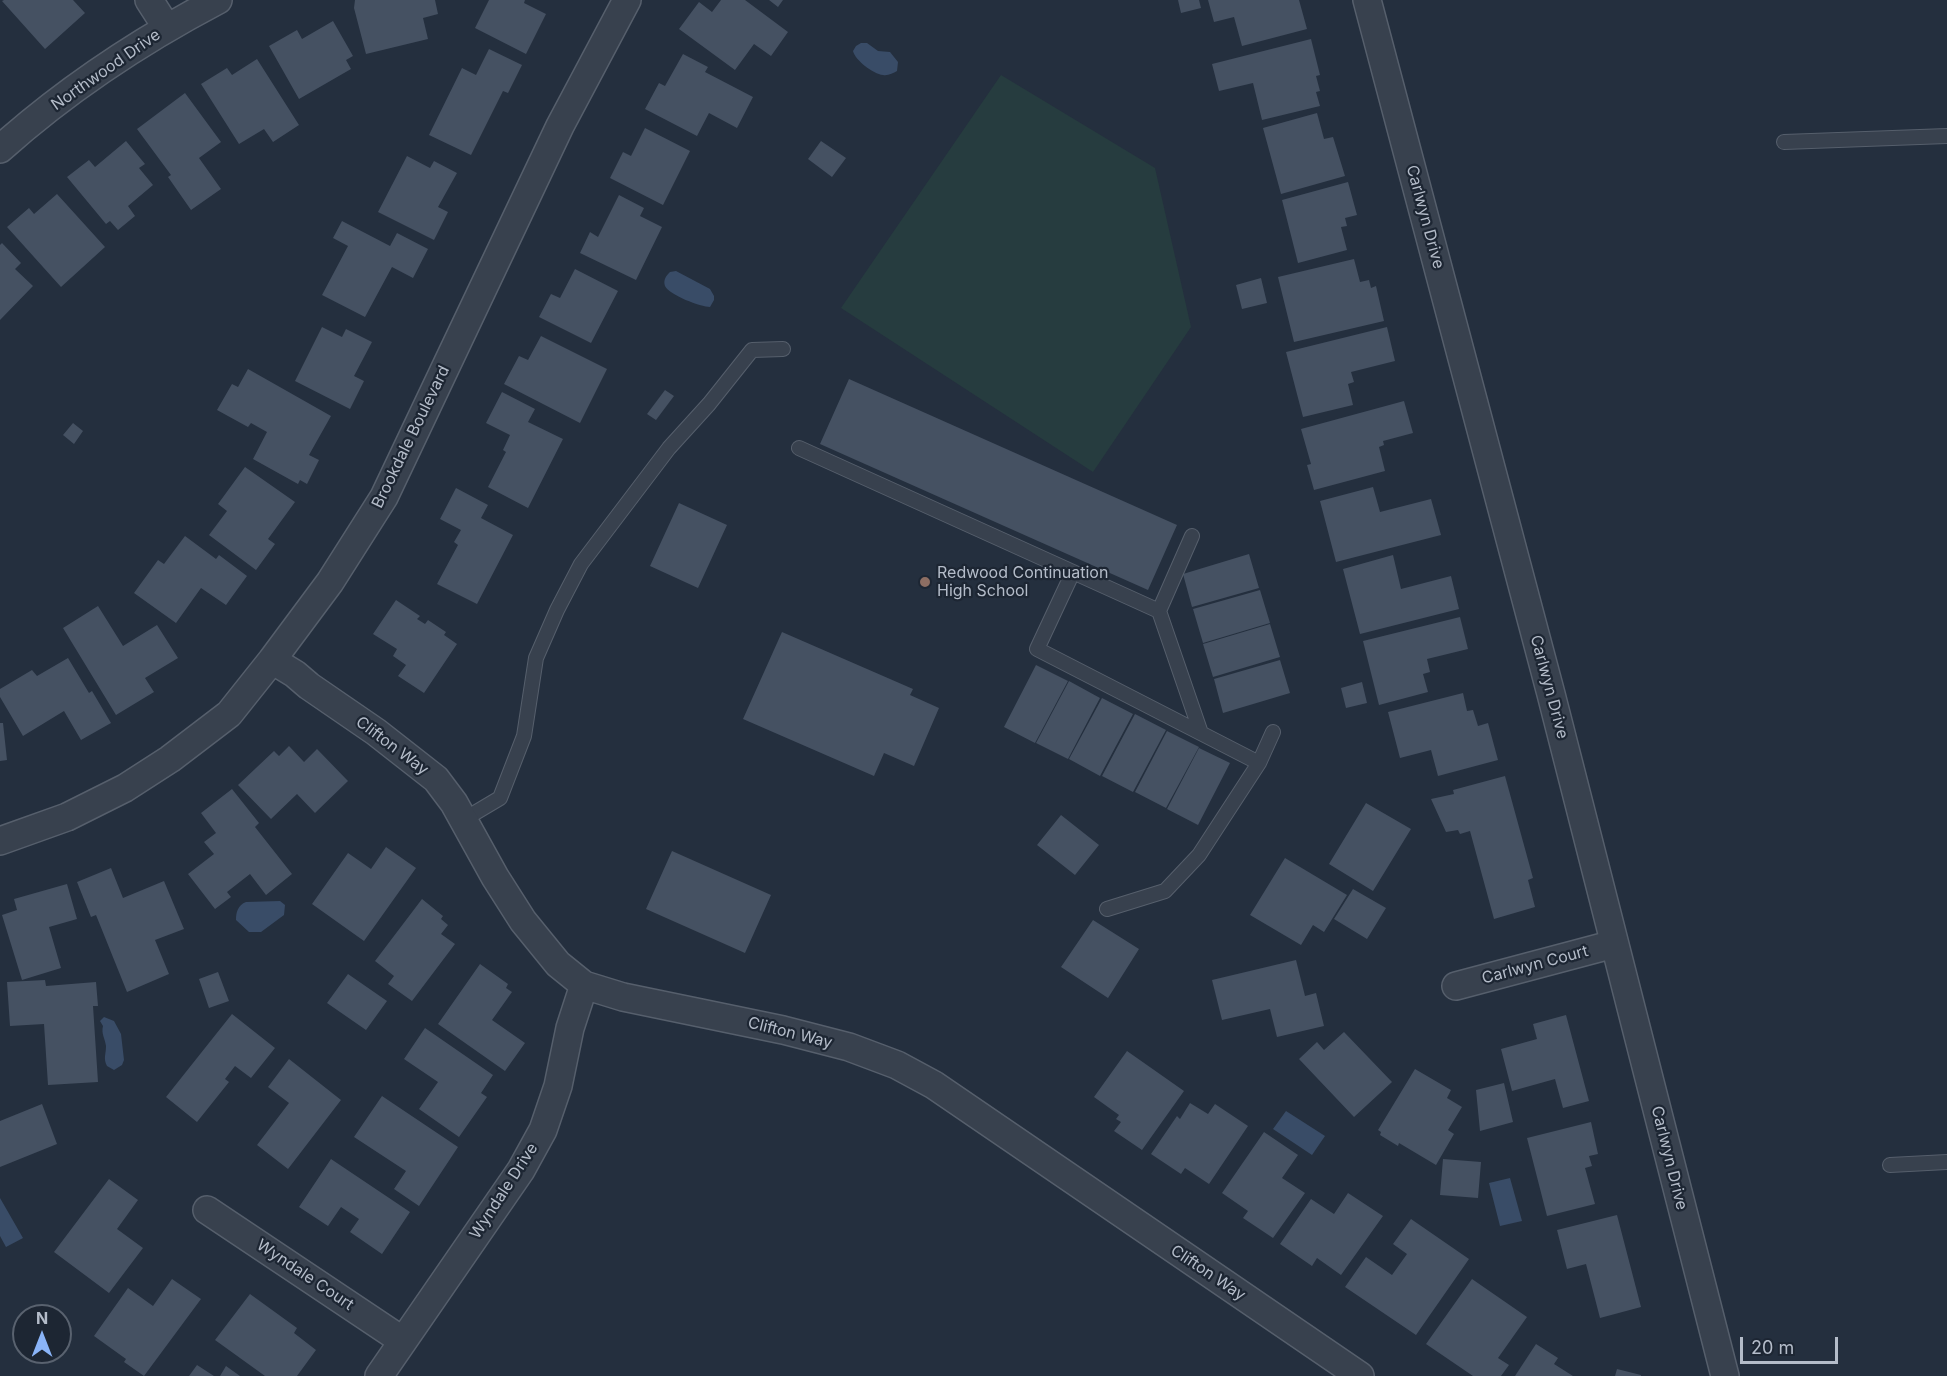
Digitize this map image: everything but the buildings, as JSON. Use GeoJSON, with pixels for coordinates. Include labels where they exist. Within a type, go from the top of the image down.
{"type":"FeatureCollection","features":[{"type":"Feature","properties":{"kind":"street"},"geometry":{"type":"LineString","coordinates":[[149,0],[167,28]]}},
{"type":"Feature","properties":{"kind":"street","name":"Northwood Drive"},"geometry":{"type":"LineString","coordinates":[[0,148],[82,84],[167,28],[218,0]]}},
{"type":"Feature","properties":{"kind":"street","name":"Brookdale Boulevard"},"geometry":{"type":"LineString","coordinates":[[0,841],[67,817],[125,788],[170,759],[229,714],[272,660],[330,582],[384,497],[560,126],[627,0]]}},
{"type":"Feature","properties":{"kind":"street","name":"Carlwyn Drive"},"geometry":{"type":"LineString","coordinates":[[1367,0],[1551,694],[1725,1376]]}},
{"type":"Feature","properties":{"kind":"street","name":"Clifton Way"},"geometry":{"type":"LineString","coordinates":[[272,660],[414,760],[436,779],[523,921],[558,964],[584,985],[623,997],[783,1030],[849,1047],[897,1065],[933,1085],[1360,1376]]}},
{"type":"Feature","properties":{"kind":"street","name":"Carlwyn Court"},"geometry":{"type":"LineString","coordinates":[[1456,986],[1614,944]]}},
{"type":"Feature","properties":{"kind":"street","name":"Wyndale Drive"},"geometry":{"type":"LineString","coordinates":[[379,1376],[521,1170],[543,1130],[558,1086],[570,1028],[584,985]]}},
{"type":"Feature","properties":{"kind":"street","name":"Wyndale Court"},"geometry":{"type":"LineString","coordinates":[[207,1210],[403,1341]]}},
{"type":"Feature","properties":{"kind":"lane"},"geometry":{"type":"LineString","coordinates":[[1784,142],[1947,136]]}},
{"type":"Feature","properties":{"kind":"lane"},"geometry":{"type":"LineString","coordinates":[[463,820],[500,798],[524,736],[536,658],[581,564],[669,448],[709,404],[752,350],[783,349]]}},
{"type":"Feature","properties":{"kind":"lane"},"geometry":{"type":"LineString","coordinates":[[799,448],[1159,611]]}},
{"type":"Feature","properties":{"kind":"lane"},"geometry":{"type":"LineString","coordinates":[[1192,536],[1159,611],[1201,733]]}},
{"type":"Feature","properties":{"kind":"lane"},"geometry":{"type":"LineString","coordinates":[[1073,572],[1037,649],[1259,763]]}},
{"type":"Feature","properties":{"kind":"lane"},"geometry":{"type":"LineString","coordinates":[[1107,909],[1165,891],[1199,855],[1259,763],[1273,732]]}},
{"type":"Feature","properties":{"kind":"lane"},"geometry":{"type":"LineString","coordinates":[[1890,1165],[1947,1162]]}},
{"type":"Feature","properties":{"kind":"green space"},"geometry":{"type":"Polygon","coordinates":[[[1001,75],[1155,168],[1191,327],[1093,472],[841,308],[1001,75]]]}},
{"type":"Feature","properties":{"kind":"water"},"geometry":{"type":"Polygon","coordinates":[[[861,43],[867,43],[878,51],[890,52],[898,62],[897,71],[883,75],[865,66],[853,51],[861,43]]]}},
{"type":"Feature","properties":{"kind":"water"},"geometry":{"type":"Polygon","coordinates":[[[676,271],[710,289],[714,300],[710,307],[686,300],[672,293],[665,286],[665,278],[670,272],[676,271]]]}},
{"type":"Feature","properties":{"kind":"water"},"geometry":{"type":"Polygon","coordinates":[[[280,901],[285,905],[284,915],[261,932],[249,932],[236,920],[238,909],[246,902],[280,901]]]}},
{"type":"Feature","properties":{"kind":"water"},"geometry":{"type":"Polygon","coordinates":[[[104,1017],[114,1021],[121,1034],[124,1060],[122,1065],[114,1070],[107,1066],[105,1061],[106,1046],[100,1021],[104,1017]]]}},
{"type":"Feature","properties":{"kind":"water"},"geometry":{"type":"Polygon","coordinates":[[[1286,1111],[1325,1136],[1312,1155],[1273,1129],[1286,1111]]]}},
{"type":"Feature","properties":{"kind":"water"},"geometry":{"type":"Polygon","coordinates":[[[1510,1178],[1522,1221],[1500,1226],[1489,1183],[1510,1178]]]}},
{"type":"Feature","properties":{"kind":"water"},"geometry":{"type":"Polygon","coordinates":[[[0,1198],[23,1238],[6,1247],[0,1236],[0,1198]]]}},
{"type":"Feature","properties":{"kind":"place","name":"Redwood Continuation High School"},"geometry":{"type":"Point","coordinates":[925,582]}}]}
